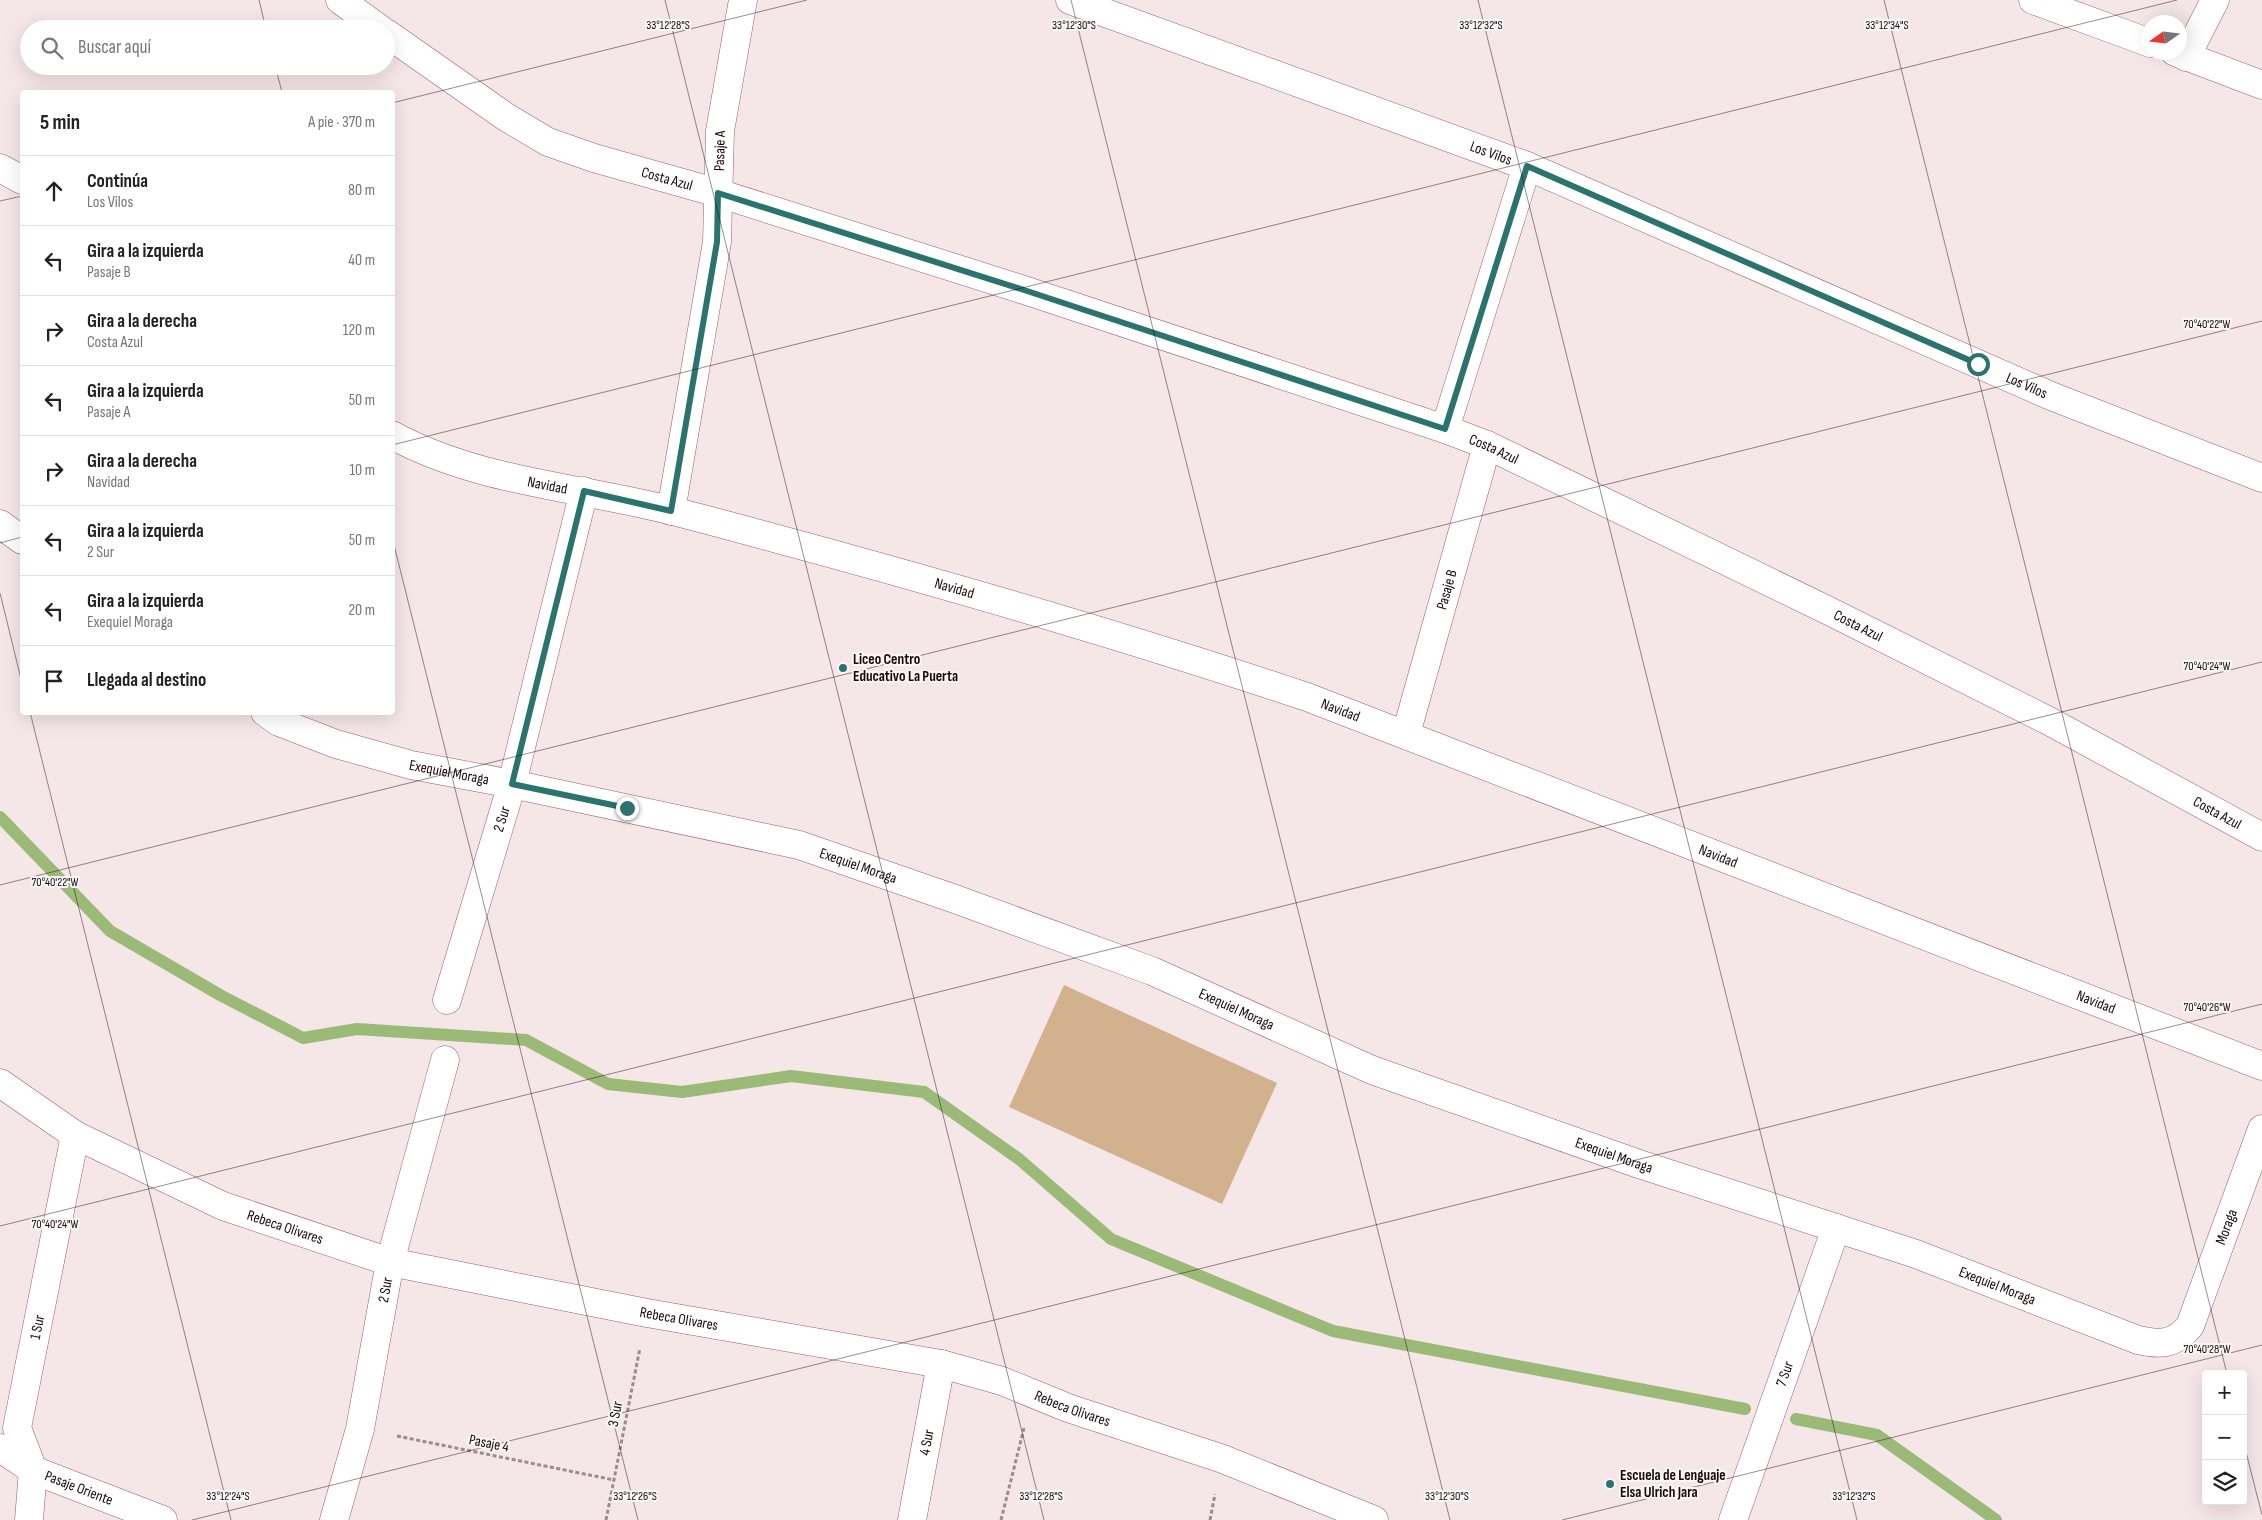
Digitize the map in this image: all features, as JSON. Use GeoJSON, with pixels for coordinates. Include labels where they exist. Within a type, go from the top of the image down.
{"type":"FeatureCollection","features":[{"type":"Feature","properties":{"kind":"street"},"geometry":{"type":"LineString","coordinates":[[340,0],[368,20]]}},
{"type":"Feature","properties":{"kind":"street","name":"Pasaje A"},"geometry":{"type":"LineString","coordinates":[[671,511],[717,242],[720,131],[743,0]]}},
{"type":"Feature","properties":{"kind":"street","name":"Los Vilos"},"geometry":{"type":"LineString","coordinates":[[1070,0],[1527,166],[2051,396],[2262,478]]}},
{"type":"Feature","properties":{"kind":"street"},"geometry":{"type":"LineString","coordinates":[[2034,0],[2142,40]]}},
{"type":"Feature","properties":{"kind":"street"},"geometry":{"type":"LineString","coordinates":[[2187,45],[2215,0]]}},
{"type":"Feature","properties":{"kind":"street","name":"Costa Azul"},"geometry":{"type":"LineString","coordinates":[[395,39],[506,117],[548,142],[594,158],[718,193],[1015,287],[1445,429],[1487,445],[1710,552],[2040,717],[2262,837]]}},
{"type":"Feature","properties":{"kind":"street"},"geometry":{"type":"LineString","coordinates":[[2187,57],[2262,85]]}},
{"type":"Feature","properties":{"kind":"street"},"geometry":{"type":"LineString","coordinates":[[1445,429],[1527,166]]}},
{"type":"Feature","properties":{"kind":"street"},"geometry":{"type":"LineString","coordinates":[[0,168],[20,179]]}},
{"type":"Feature","properties":{"kind":"street","name":"Navidad"},"geometry":{"type":"LineString","coordinates":[[395,436],[430,453],[465,466],[671,511],[1170,651],[1307,696],[2262,1066]]}},
{"type":"Feature","properties":{"kind":"street","name":"Pasaje B"},"geometry":{"type":"LineString","coordinates":[[1406,734],[1487,445]]}},
{"type":"Feature","properties":{"kind":"street","name":"2 Sur"},"geometry":{"type":"LineString","coordinates":[[447,1000],[512,784],[584,491]]}},
{"type":"Feature","properties":{"kind":"street"},"geometry":{"type":"LineString","coordinates":[[0,524],[20,539]]}},
{"type":"Feature","properties":{"kind":"street","name":"Exequiel Moraga"},"geometry":{"type":"LineString","coordinates":[[269,715],[279,722],[336,744],[411,765],[512,784],[799,845],[955,899],[1152,971],[1372,1070],[1638,1164],[1916,1254],[2138,1340],[2154,1344],[2169,1341],[2180,1337],[2190,1326]]}},
{"type":"Feature","properties":{"kind":"street","name":"2 Sur"},"geometry":{"type":"LineString","coordinates":[[334,1520],[360,1429],[390,1262],[444,1060]]}},
{"type":"Feature","properties":{"kind":"street","name":"Rebeca Olivares"},"geometry":{"type":"LineString","coordinates":[[0,1083],[75,1135],[223,1206],[390,1262],[646,1313],[941,1364],[1002,1381],[1068,1408],[1223,1459],[1374,1520]]}},
{"type":"Feature","properties":{"kind":"street","name":"Moraga"},"geometry":{"type":"LineString","coordinates":[[2190,1326],[2262,1130]]}},
{"type":"Feature","properties":{"kind":"street","name":"1 Sur"},"geometry":{"type":"LineString","coordinates":[[29,1520],[33,1470],[17,1428],[75,1135]]}},
{"type":"Feature","properties":{"kind":"street","name":"7 Sur"},"geometry":{"type":"LineString","coordinates":[[1733,1520],[1836,1228]]}},
{"type":"Feature","properties":{"kind":"street","name":"4 Sur"},"geometry":{"type":"LineString","coordinates":[[912,1520],[941,1364]]}},
{"type":"Feature","properties":{"kind":"street","name":"Pasaje Oriente"},"geometry":{"type":"LineString","coordinates":[[0,1448],[33,1470],[163,1520]]}},
{"type":"Feature","properties":{"kind":"path","name":"3 Sur"},"geometry":{"type":"LineString","coordinates":[[606,1520],[646,1313]]}},
{"type":"Feature","properties":{"kind":"path"},"geometry":{"type":"LineString","coordinates":[[1001,1520],[1032,1394]]}},
{"type":"Feature","properties":{"kind":"path","name":"Pasaje 4"},"geometry":{"type":"LineString","coordinates":[[360,1429],[614,1480]]}},
{"type":"Feature","properties":{"kind":"shaded area"},"geometry":{"type":"Polygon","coordinates":[[[1064,985],[1277,1083],[1222,1204],[1009,1107],[1064,985]]]}},
{"type":"Feature","properties":{"kind":"waterway"},"geometry":{"type":"LineString","coordinates":[[0,817],[110,931],[220,995],[303,1038],[357,1029],[526,1040],[608,1084],[682,1092],[791,1076],[924,1092],[1019,1159],[1111,1239],[1333,1331],[1745,1409]]}},
{"type":"Feature","properties":{"kind":"waterway"},"geometry":{"type":"LineString","coordinates":[[1796,1419],[1877,1435],[1996,1520]]}},
{"type":"Feature","properties":{"kind":"place","name":"Liceo Centro Educativo La Puerta"},"geometry":{"type":"Point","coordinates":[843,668]}},
{"type":"Feature","properties":{"kind":"place","name":"Escuela de Lenguaje Elsa Ulrich Jara"},"geometry":{"type":"Point","coordinates":[1610,1484]}},
{"type":"Feature","properties":{"kind":"route"},"geometry":{"type":"LineString","coordinates":[[627,808],[512,784],[584,491],[671,511],[717,242],[718,193],[1024,290],[1445,429],[1527,166],[1978,364]]}}]}
